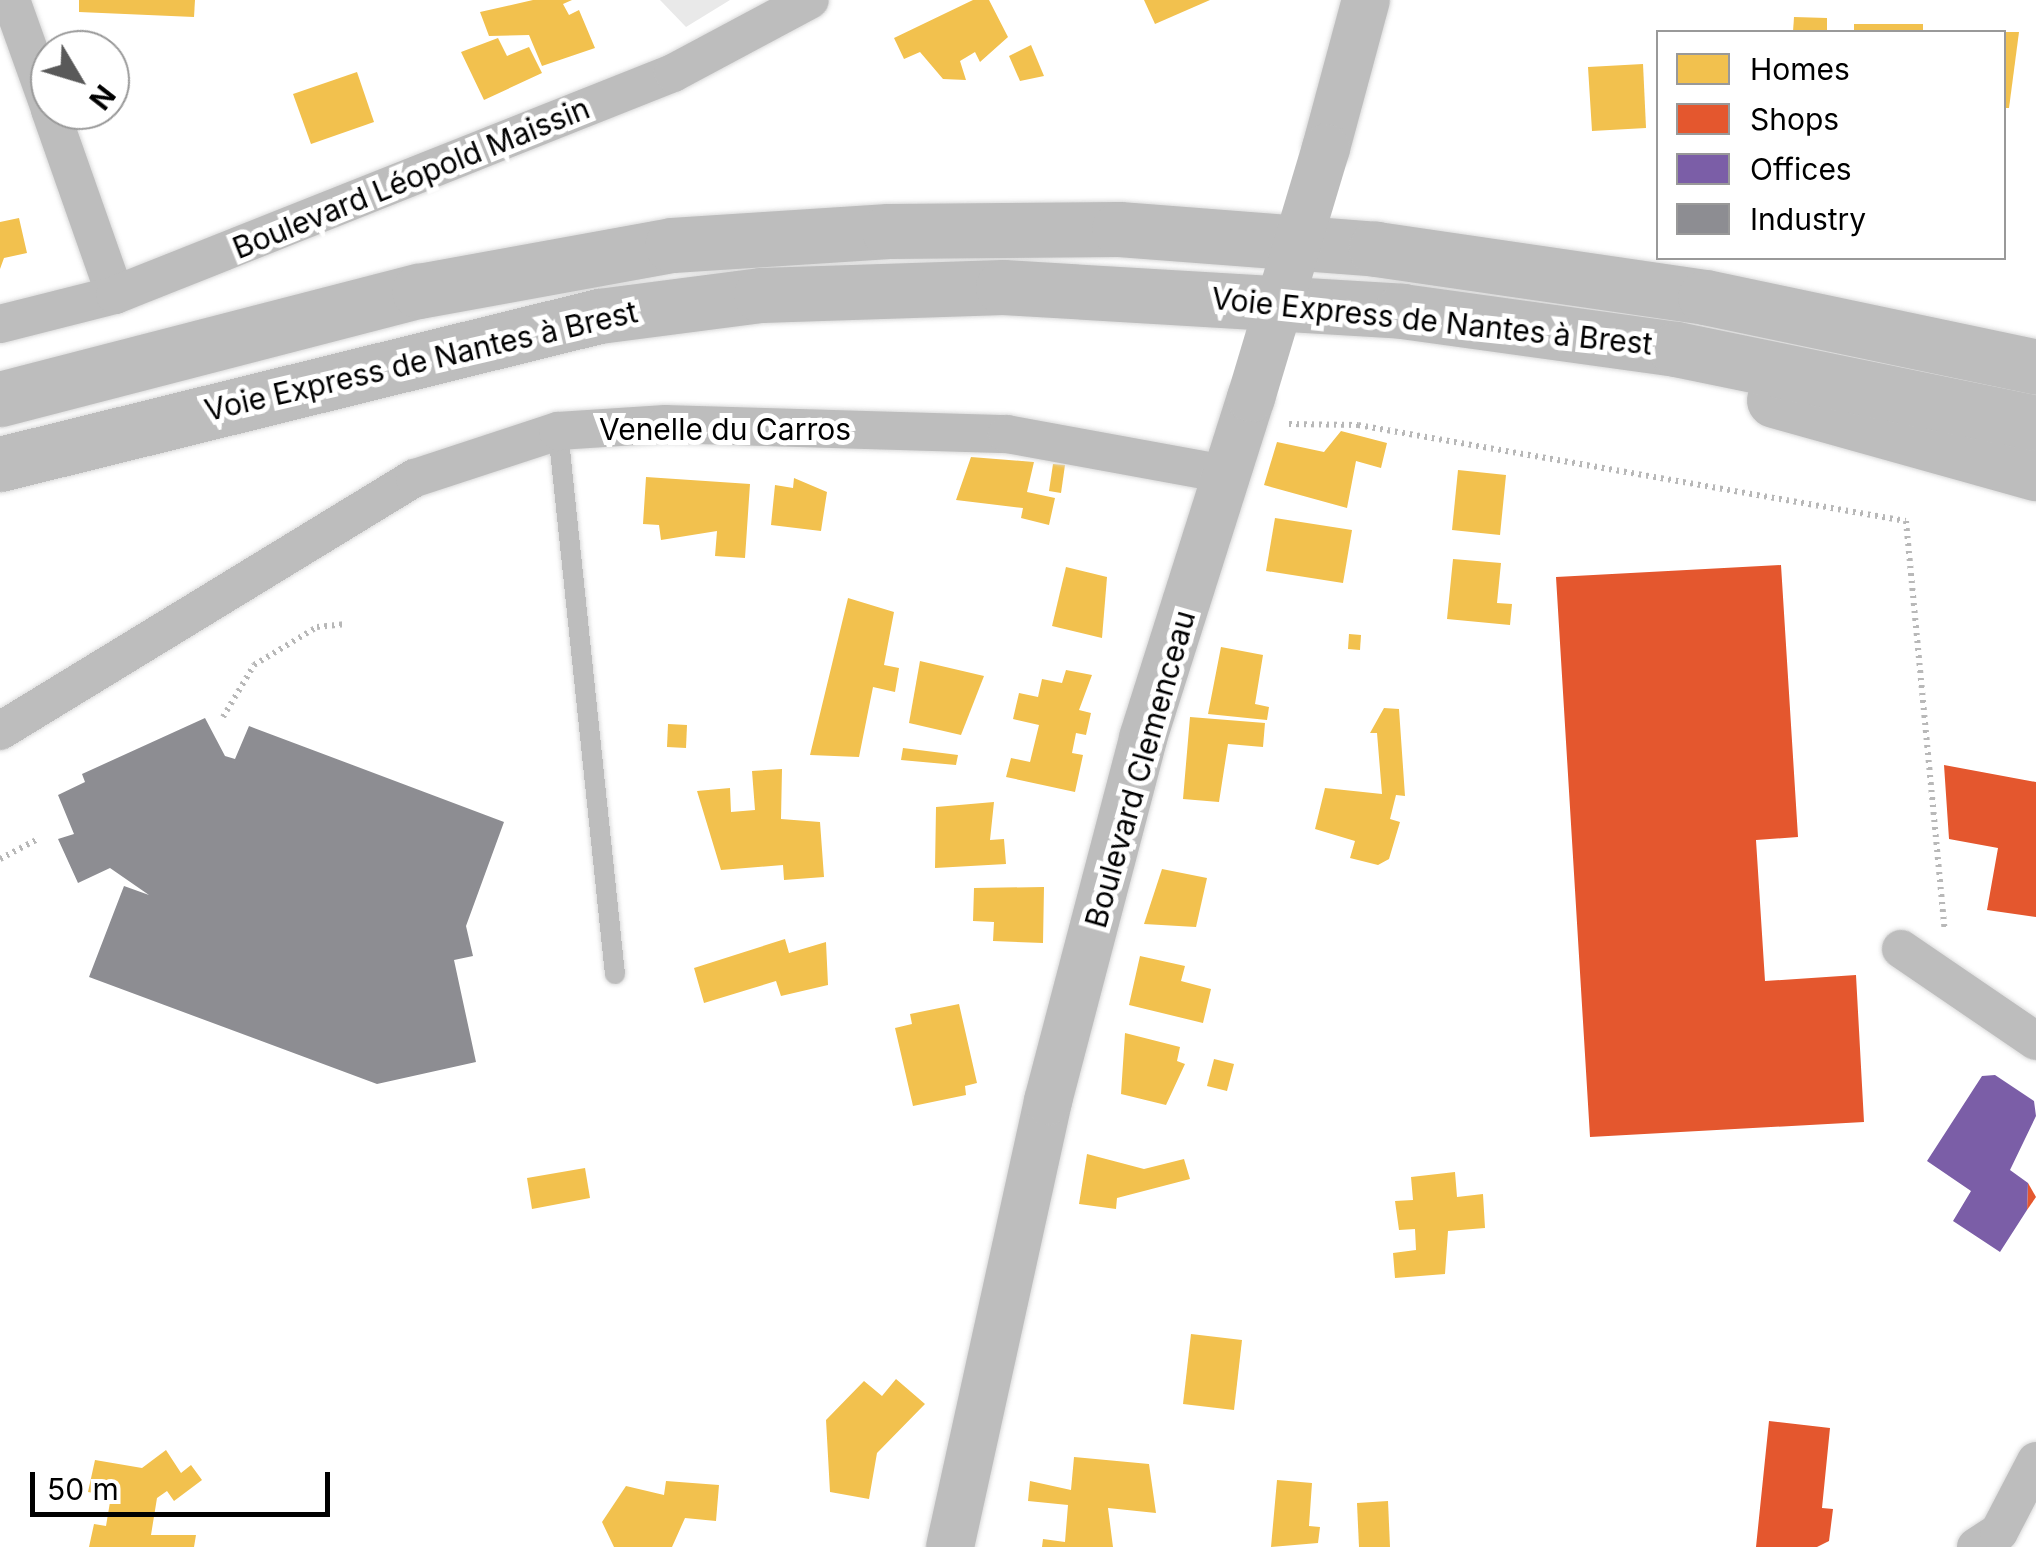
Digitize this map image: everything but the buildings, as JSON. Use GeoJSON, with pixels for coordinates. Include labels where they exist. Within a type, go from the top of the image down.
{"type":"FeatureCollection","features":[{"type":"Feature","properties":{"kind":"highway","name":"Voie Express de Nantes à Brest"},"geometry":{"type":"LineString","coordinates":[[0,399],[438,287],[672,245],[889,232],[1119,229],[1376,249],[2021,360]]}},
{"type":"Feature","properties":{"kind":"highway","name":"Voie Express de Nantes à Brest"},"geometry":{"type":"LineString","coordinates":[[0,464],[388,362],[599,316],[761,295],[1003,287],[1402,311],[1676,349],[2036,423]]}},
{"type":"Feature","properties":{"kind":"highway"},"geometry":{"type":"LineString","coordinates":[[1402,311],[2036,474]]}},
{"type":"Feature","properties":{"kind":"street"},"geometry":{"type":"LineString","coordinates":[[11,0],[30,54]]}},
{"type":"Feature","properties":{"kind":"street","name":"Boulevard Léopold Maissin"},"geometry":{"type":"LineString","coordinates":[[0,324],[115,295],[673,73],[810,0]]}},
{"type":"Feature","properties":{"kind":"street","name":"Boulevard Clemenceau"},"geometry":{"type":"LineString","coordinates":[[950,1547],[1048,1101],[1143,738],[1247,413],[1366,0]]}},
{"type":"Feature","properties":{"kind":"street"},"geometry":{"type":"LineString","coordinates":[[57,130],[115,295]]}},
{"type":"Feature","properties":{"kind":"street","name":"Venelle du Carros"},"geometry":{"type":"LineString","coordinates":[[0,731],[415,478],[558,431],[666,424],[1007,434],[1226,474]]}},
{"type":"Feature","properties":{"kind":"street"},"geometry":{"type":"LineString","coordinates":[[1902,949],[2036,1041]]}},
{"type":"Feature","properties":{"kind":"street"},"geometry":{"type":"LineString","coordinates":[[1976,1547],[1999,1532],[2036,1461]]}},
{"type":"Feature","properties":{"kind":"lane"},"geometry":{"type":"LineString","coordinates":[[558,431],[616,974]]}},
{"type":"Feature","properties":{"kind":"path"},"geometry":{"type":"LineString","coordinates":[[1247,413],[1358,425],[1906,521],[1945,938],[1982,974],[1974,998]]}},
{"type":"Feature","properties":{"kind":"path"},"geometry":{"type":"LineString","coordinates":[[223,717],[254,665],[317,627],[346,624]]}},
{"type":"Feature","properties":{"kind":"path"},"geometry":{"type":"LineString","coordinates":[[0,859],[36,840]]}},
{"type":"Feature","properties":{"kind":"shaded area"},"geometry":{"type":"Polygon","coordinates":[[[660,0],[730,0],[686,27],[660,0]]]}}]}
